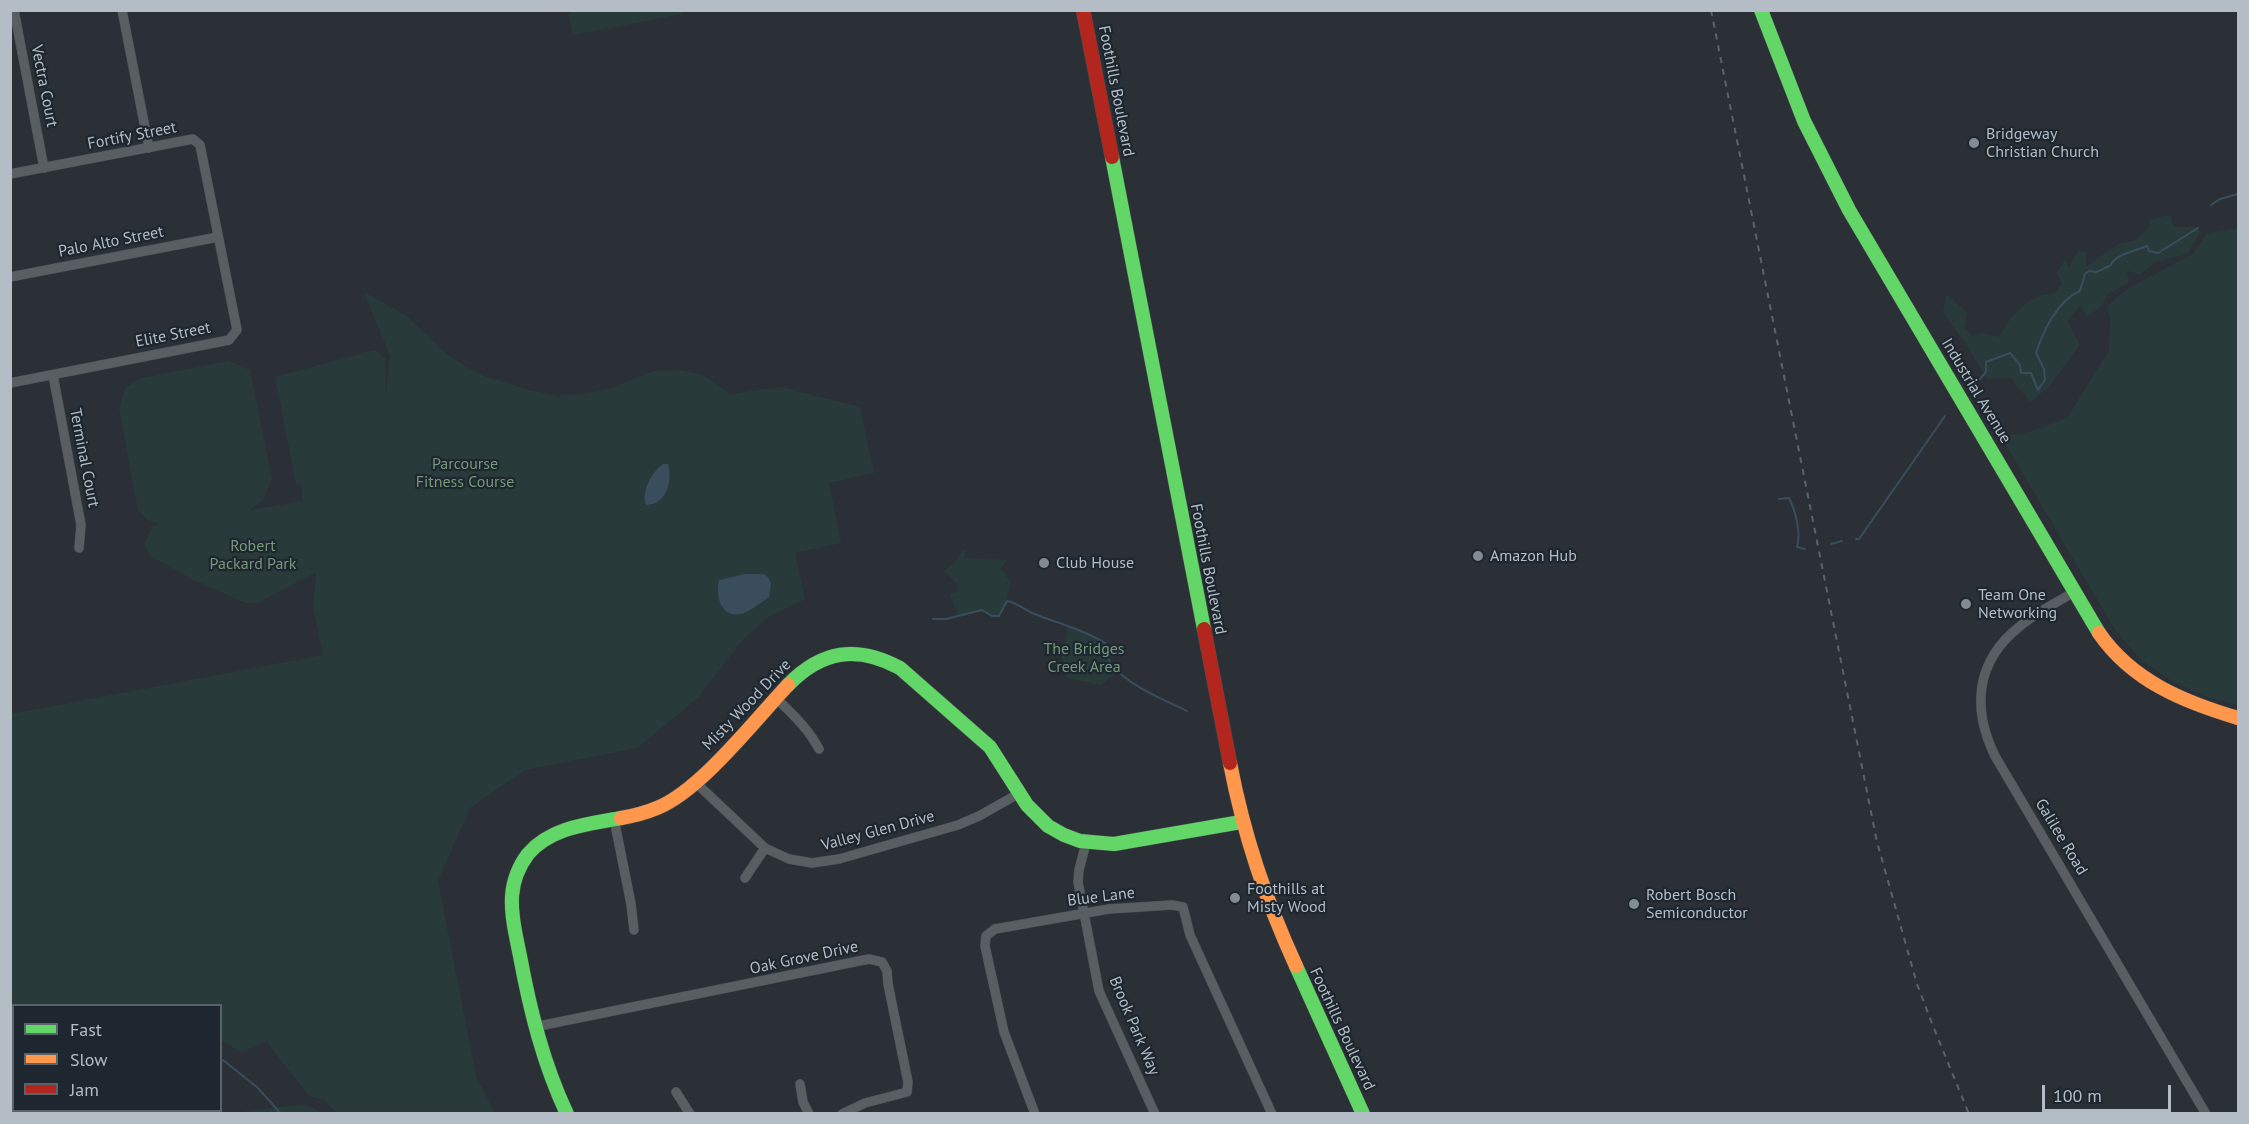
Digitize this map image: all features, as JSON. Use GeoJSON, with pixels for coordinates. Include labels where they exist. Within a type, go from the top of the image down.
{"type":"FeatureCollection","features":[{"type":"Feature","properties":{"kind":"street","name":"Vectra Court"},"geometry":{"type":"LineString","coordinates":[[14,10],[44,168]]}},
{"type":"Feature","properties":{"kind":"street"},"geometry":{"type":"LineString","coordinates":[[122,10],[149,148]]}},
{"type":"Feature","properties":{"kind":"street","name":"Foothills Boulevard"},"geometry":{"type":"LineString","coordinates":[[1083,10],[1241,822],[1276,923],[1360,1112]]}},
{"type":"Feature","properties":{"kind":"street","name":"Industrial Avenue"},"geometry":{"type":"LineString","coordinates":[[1761,10],[1799,111],[1834,182],[2105,641],[2144,679],[2174,697],[2238,718]]}},
{"type":"Feature","properties":{"kind":"street","name":"Fortify Street"},"geometry":{"type":"LineString","coordinates":[[10,174],[193,139],[200,145],[218,237]]}},
{"type":"Feature","properties":{"kind":"street","name":"Palo Alto Street"},"geometry":{"type":"LineString","coordinates":[[10,278],[218,237]]}},
{"type":"Feature","properties":{"kind":"street","name":"Elite Street"},"geometry":{"type":"LineString","coordinates":[[53,375],[229,340],[237,330],[218,237]]}},
{"type":"Feature","properties":{"kind":"street"},"geometry":{"type":"LineString","coordinates":[[10,383],[53,375]]}},
{"type":"Feature","properties":{"kind":"street","name":"Terminal Court"},"geometry":{"type":"LineString","coordinates":[[53,375],[81,525],[79,548]]}},
{"type":"Feature","properties":{"kind":"street","name":"Galilee Road"},"geometry":{"type":"LineString","coordinates":[[2074,592],[2025,622],[1997,650],[1989,663],[1981,693],[1981,716],[1984,730],[1995,756],[2206,1113]]}},
{"type":"Feature","properties":{"kind":"street","name":"Misty Wood Drive"},"geometry":{"type":"LineString","coordinates":[[567,1113],[549,1076],[534,1027],[511,907],[513,883],[518,872],[529,853],[546,838],[572,827],[639,814],[662,806],[684,793],[806,668],[824,659],[853,653],[883,659],[909,674],[990,747],[1000,760],[1018,794],[1032,812],[1049,827],[1086,843],[1116,846],[1241,822]]}},
{"type":"Feature","properties":{"kind":"street"},"geometry":{"type":"LineString","coordinates":[[776,698],[803,724],[819,749]]}},
{"type":"Feature","properties":{"kind":"street","name":"Valley Glen Drive"},"geometry":{"type":"LineString","coordinates":[[695,782],[765,848],[802,862],[825,862],[969,821],[1018,794]]}},
{"type":"Feature","properties":{"kind":"street"},"geometry":{"type":"LineString","coordinates":[[614,819],[634,930]]}},
{"type":"Feature","properties":{"kind":"street","name":"Brook Park Way"},"geometry":{"type":"LineString","coordinates":[[1086,843],[1078,882],[1100,991],[1155,1113]]}},
{"type":"Feature","properties":{"kind":"street"},"geometry":{"type":"LineString","coordinates":[[745,878],[765,848]]}},
{"type":"Feature","properties":{"kind":"street","name":"Blue Lane"},"geometry":{"type":"LineString","coordinates":[[1035,1113],[1004,1032],[985,946],[986,936],[995,929],[1084,913],[1172,905],[1183,907],[1190,935],[1272,1113]]}},
{"type":"Feature","properties":{"kind":"street","name":"Oak Grove Drive"},"geometry":{"type":"LineString","coordinates":[[534,1027],[869,959],[882,962],[887,971],[908,1082],[907,1092],[865,1103],[842,1113]]}},
{"type":"Feature","properties":{"kind":"street"},"geometry":{"type":"LineString","coordinates":[[800,1084],[803,1102],[809,1113]]}},
{"type":"Feature","properties":{"kind":"street"},"geometry":{"type":"LineString","coordinates":[[676,1092],[690,1113]]}},
{"type":"Feature","properties":{"kind":"green space"},"geometry":{"type":"Polygon","coordinates":[[[570,10],[682,10],[683,14],[573,35],[568,14],[570,10]]]}},
{"type":"Feature","properties":{"kind":"green space"},"geometry":{"type":"Polygon","coordinates":[[[2170,215],[2174,227],[2195,227],[2201,230],[2188,253],[2156,262],[2140,274],[2127,271],[2129,282],[2107,295],[2102,306],[2087,317],[2080,306],[2067,321],[2080,344],[2049,387],[2030,402],[2011,378],[1987,379],[1964,341],[1943,313],[1946,294],[1967,312],[1965,328],[1972,336],[1984,333],[1999,337],[2014,314],[2028,302],[2036,297],[2054,294],[2062,283],[2056,273],[2065,260],[2069,267],[2078,251],[2086,252],[2086,267],[2118,244],[2137,240],[2150,226],[2148,220],[2170,215]]]}},
{"type":"Feature","properties":{"kind":"green space"},"geometry":{"type":"Polygon","coordinates":[[[2238,228],[2238,705],[2210,698],[2170,680],[2139,658],[2114,628],[2000,435],[2024,434],[2067,418],[2109,350],[2110,317],[2107,306],[2127,289],[2193,254],[2207,233],[2238,228]]]}},
{"type":"Feature","properties":{"kind":"green space"},"geometry":{"type":"Polygon","coordinates":[[[364,292],[407,316],[446,354],[465,366],[484,376],[532,391],[559,396],[588,393],[612,388],[654,371],[680,370],[703,375],[730,394],[781,387],[860,407],[874,473],[829,483],[841,543],[795,553],[805,599],[768,617],[740,643],[698,698],[637,748],[525,770],[470,808],[438,881],[476,1076],[495,1113],[338,1113],[323,1100],[309,1096],[266,1041],[242,1052],[222,1042],[222,1004],[12,1004],[11,1078],[11,714],[323,655],[313,607],[316,572],[258,603],[246,603],[192,579],[149,555],[144,544],[153,526],[160,524],[148,520],[138,511],[119,408],[125,388],[142,378],[229,361],[250,370],[272,479],[263,500],[250,510],[303,501],[301,483],[296,484],[275,377],[375,350],[385,359],[386,394],[390,356],[364,292]]]}},
{"type":"Feature","properties":{"kind":"green space"},"geometry":{"type":"Polygon","coordinates":[[[965,550],[965,558],[1007,560],[1001,569],[1011,582],[1003,611],[999,616],[992,616],[982,610],[958,616],[950,595],[957,591],[958,585],[944,571],[956,561],[965,550]]]}},
{"type":"Feature","properties":{"kind":"green space","name":"The Bridges Creek Area"},"geometry":{"type":"Polygon","coordinates":[[[1068,627],[1091,634],[1105,643],[1108,660],[1118,671],[1101,685],[1067,678],[1059,669],[1068,627]]]}},
{"type":"Feature","properties":{"kind":"green space"},"geometry":{"type":"Polygon","coordinates":[[[306,1104],[321,1113],[234,1113],[306,1104]]]}},
{"type":"Feature","properties":{"kind":"water"},"geometry":{"type":"Polygon","coordinates":[[[663,464],[668,464],[669,484],[659,501],[646,505],[645,494],[648,482],[663,464]]]}},
{"type":"Feature","properties":{"kind":"water"},"geometry":{"type":"Polygon","coordinates":[[[745,574],[763,574],[768,577],[771,583],[769,597],[751,610],[733,614],[724,609],[721,604],[718,592],[719,580],[745,574]]]}},
{"type":"Feature","properties":{"kind":"waterway"},"geometry":{"type":"LineString","coordinates":[[2211,205],[2220,199],[2238,194]]}},
{"type":"Feature","properties":{"kind":"waterway"},"geometry":{"type":"LineString","coordinates":[[1973,382],[1980,379],[1986,372],[1986,362],[2010,353],[2020,365],[2021,373],[2031,373],[2038,390],[2045,380],[2044,369],[2036,353],[2039,344],[2058,309],[2072,295],[2080,291],[2085,274],[2089,271],[2097,272],[2111,265],[2121,255],[2147,246],[2149,251],[2158,253],[2198,228]]}},
{"type":"Feature","properties":{"kind":"waterway"},"geometry":{"type":"LineString","coordinates":[[1856,539],[1859,539],[1945,416]]}},
{"type":"Feature","properties":{"kind":"waterway"},"geometry":{"type":"LineString","coordinates":[[1779,499],[1789,498],[1797,522],[1797,547],[1805,549]]}},
{"type":"Feature","properties":{"kind":"waterway"},"geometry":{"type":"LineString","coordinates":[[1831,544],[1842,541]]}},
{"type":"Feature","properties":{"kind":"waterway"},"geometry":{"type":"LineString","coordinates":[[933,619],[946,619],[982,610],[992,616],[999,616],[1007,601],[1013,603],[1032,613],[1097,638],[1105,643],[1106,653],[1116,670],[1145,691],[1187,711]]}},
{"type":"Feature","properties":{"kind":"waterway"},"geometry":{"type":"LineString","coordinates":[[222,1060],[258,1088],[281,1114]]}},
{"type":"Feature","properties":{"kind":"railway"},"geometry":{"type":"LineString","coordinates":[[1711,10],[1877,842],[1917,984],[1969,1114]]}},
{"type":"Feature","properties":{"kind":"traffic: fast"},"geometry":{"type":"LineString","coordinates":[[1761,10],[1804,121],[1849,210],[2099,633]]}},
{"type":"Feature","properties":{"kind":"traffic: fast"},"geometry":{"type":"LineString","coordinates":[[1112,157],[1204,629]]}},
{"type":"Feature","properties":{"kind":"traffic: fast"},"geometry":{"type":"LineString","coordinates":[[788,685],[814,664],[841,655],[869,656],[900,668],[990,747],[1027,805],[1048,826],[1080,841],[1114,844],[1241,822]]}},
{"type":"Feature","properties":{"kind":"traffic: fast"},"geometry":{"type":"LineString","coordinates":[[567,1114],[544,1056],[533,1016],[514,926],[513,891],[517,874],[528,854],[537,845],[571,828],[621,818]]}},
{"type":"Feature","properties":{"kind":"traffic: fast"},"geometry":{"type":"LineString","coordinates":[[1296,966],[1363,1114]]}},
{"type":"Feature","properties":{"kind":"traffic: slow"},"geometry":{"type":"LineString","coordinates":[[2099,633],[2112,650],[2143,677],[2179,697],[2238,718]]}},
{"type":"Feature","properties":{"kind":"traffic: slow"},"geometry":{"type":"LineString","coordinates":[[621,818],[657,808],[691,787],[709,771],[788,685]]}},
{"type":"Feature","properties":{"kind":"traffic: slow"},"geometry":{"type":"LineString","coordinates":[[1230,763],[1242,816],[1257,866],[1296,966]]}},
{"type":"Feature","properties":{"kind":"traffic: jam"},"geometry":{"type":"LineString","coordinates":[[1083,10],[1112,157]]}},
{"type":"Feature","properties":{"kind":"traffic: jam"},"geometry":{"type":"LineString","coordinates":[[1204,629],[1230,763]]}},
{"type":"Feature","properties":{"kind":"place","name":"Bridgeway Christian Church"},"geometry":{"type":"Point","coordinates":[1974,143]}},
{"type":"Feature","properties":{"kind":"place","name":"Amazon Hub"},"geometry":{"type":"Point","coordinates":[1478,556]}},
{"type":"Feature","properties":{"kind":"place","name":"Club House"},"geometry":{"type":"Point","coordinates":[1044,563]}},
{"type":"Feature","properties":{"kind":"place","name":"Team One Networking"},"geometry":{"type":"Point","coordinates":[1966,604]}},
{"type":"Feature","properties":{"kind":"place","name":"Foothills at Misty Wood"},"geometry":{"type":"Point","coordinates":[1235,898]}},
{"type":"Feature","properties":{"kind":"place","name":"Robert Bosch Semiconductor"},"geometry":{"type":"Point","coordinates":[1634,904]}},
{"type":"Feature","properties":{"kind":"park label","name":"Parcourse Fitness Course"},"geometry":{"type":"Point","coordinates":[465,473]}},
{"type":"Feature","properties":{"kind":"park label","name":"Robert Packard Park"},"geometry":{"type":"Point","coordinates":[253,555]}}]}
